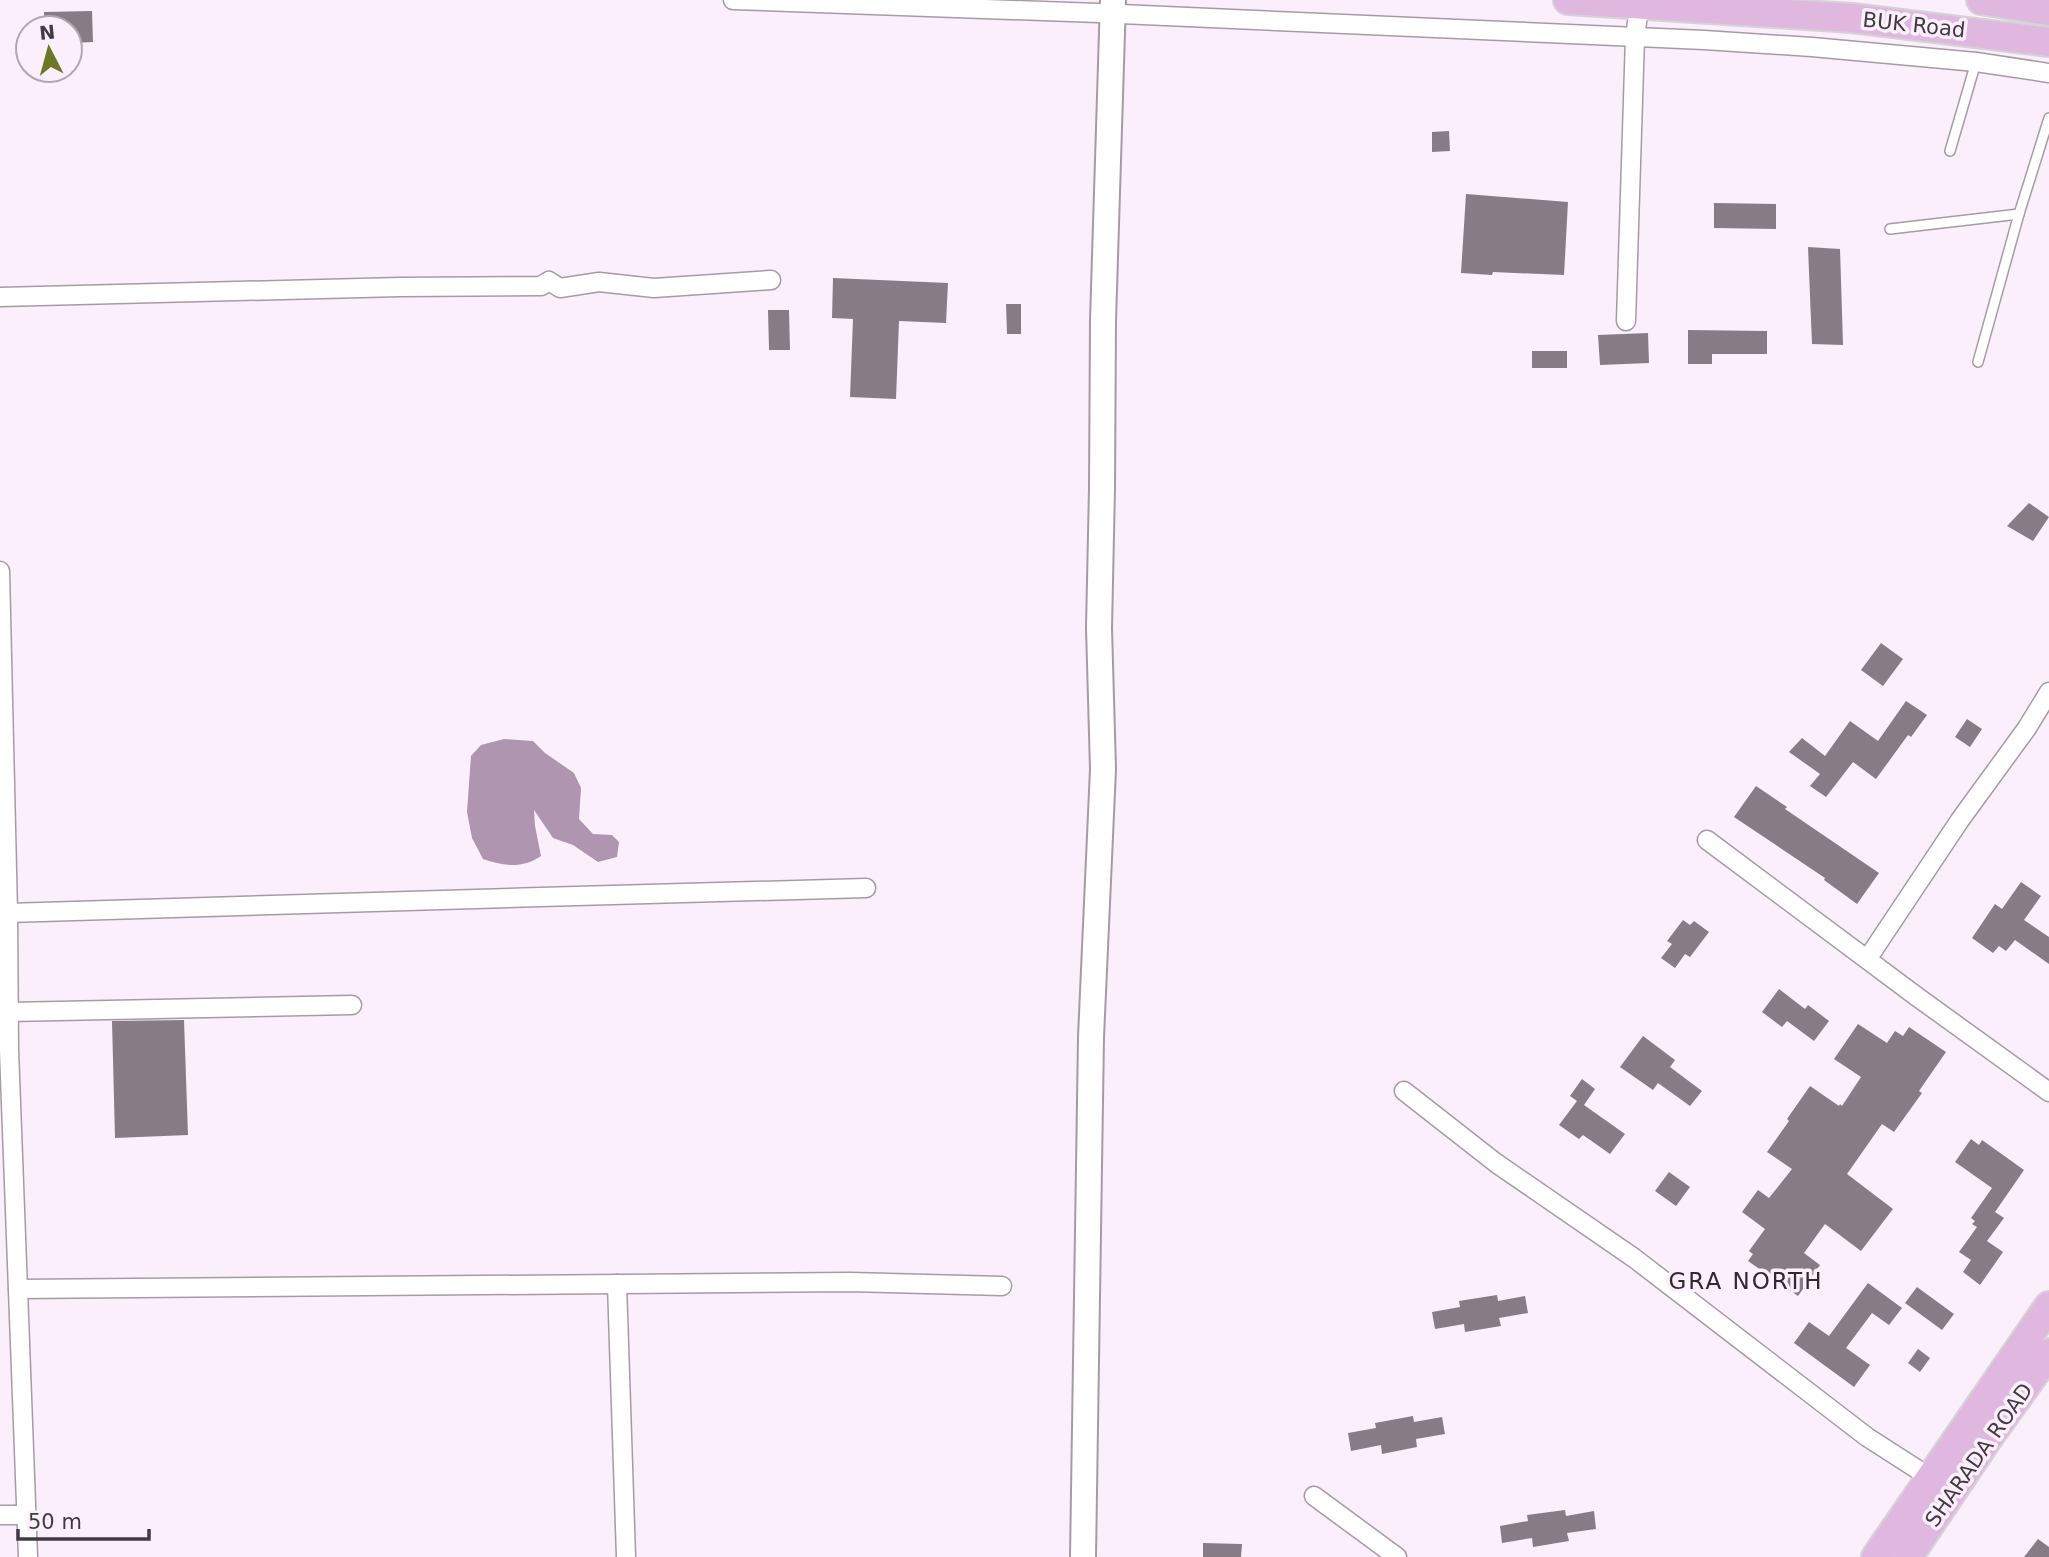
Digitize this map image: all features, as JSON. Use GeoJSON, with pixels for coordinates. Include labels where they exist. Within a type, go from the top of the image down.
{"type":"FeatureCollection","features":[{"type":"Feature","properties":{"kind":"main road","name":"BUK Road"},"geometry":{"type":"LineString","coordinates":[[1568,0],[1640,2],[1852,18],[2049,42]]}},
{"type":"Feature","properties":{"kind":"main road","name":"BUK Road"},"geometry":{"type":"LineString","coordinates":[[1981,0],[2049,11]]}},
{"type":"Feature","properties":{"kind":"main road"},"geometry":{"type":"LineString","coordinates":[[1876,1557],[1941,1485],[2049,1306]]}},
{"type":"Feature","properties":{"kind":"main road","name":"SHARADA ROAD"},"geometry":{"type":"LineString","coordinates":[[1908,1557],[1941,1485],[2049,1353]]}},
{"type":"Feature","properties":{"kind":"street"},"geometry":{"type":"LineString","coordinates":[[733,0],[1067,12],[1108,9],[1635,37],[1812,47],[1976,62],[2049,73]]}},
{"type":"Feature","properties":{"kind":"street"},"geometry":{"type":"LineString","coordinates":[[1626,321],[1635,37],[1640,2]]}},
{"type":"Feature","properties":{"kind":"street"},"geometry":{"type":"LineString","coordinates":[[1083,1557],[1090,1050],[1103,769],[1099,628],[1108,9]]}},
{"type":"Feature","properties":{"kind":"street"},"geometry":{"type":"LineString","coordinates":[[0,297],[541,286],[549,281],[560,288],[599,282],[654,288],[771,280]]}},
{"type":"Feature","properties":{"kind":"street"},"geometry":{"type":"LineString","coordinates":[[0,571],[9,1050],[28,1557]]}},
{"type":"Feature","properties":{"kind":"street"},"geometry":{"type":"LineString","coordinates":[[1868,958],[2049,692]]}},
{"type":"Feature","properties":{"kind":"street"},"geometry":{"type":"LineString","coordinates":[[1707,839],[2049,1092]]}},
{"type":"Feature","properties":{"kind":"street"},"geometry":{"type":"LineString","coordinates":[[8,913],[866,888]]}},
{"type":"Feature","properties":{"kind":"street"},"geometry":{"type":"LineString","coordinates":[[9,1012],[352,1005]]}},
{"type":"Feature","properties":{"kind":"street"},"geometry":{"type":"LineString","coordinates":[[1404,1091],[1496,1163],[1634,1258],[1867,1437],[1941,1485]]}},
{"type":"Feature","properties":{"kind":"street"},"geometry":{"type":"LineString","coordinates":[[18,1289],[850,1282],[1002,1286]]}},
{"type":"Feature","properties":{"kind":"street"},"geometry":{"type":"LineString","coordinates":[[617,1284],[626,1557]]}},
{"type":"Feature","properties":{"kind":"street"},"geometry":{"type":"LineString","coordinates":[[1314,1496],[1397,1557]]}},
{"type":"Feature","properties":{"kind":"street"},"geometry":{"type":"LineString","coordinates":[[0,1515],[27,1515]]}},
{"type":"Feature","properties":{"kind":"lane"},"geometry":{"type":"LineString","coordinates":[[1950,151],[1976,62]]}},
{"type":"Feature","properties":{"kind":"lane"},"geometry":{"type":"LineString","coordinates":[[1978,362],[2049,118]]}},
{"type":"Feature","properties":{"kind":"lane"},"geometry":{"type":"LineString","coordinates":[[1890,229],[2019,214]]}},
{"type":"Feature","properties":{"kind":"shaded area"},"geometry":{"type":"Polygon","coordinates":[[[504,739],[533,741],[574,773],[581,788],[579,819],[593,834],[612,835],[619,842],[617,857],[598,862],[573,845],[553,838],[534,810],[541,856],[520,865],[483,859],[472,838],[467,812],[471,756],[481,745],[504,739]]]}},
{"type":"Feature","properties":{"kind":"building"},"geometry":{"type":"Polygon","coordinates":[[[92,11],[93,42],[84,42],[84,14],[44,12],[92,11]]]}},
{"type":"Feature","properties":{"kind":"building"},"geometry":{"type":"Polygon","coordinates":[[[1449,131],[1450,151],[1432,152],[1432,132],[1449,131]]]}},
{"type":"Feature","properties":{"kind":"building"},"geometry":{"type":"Polygon","coordinates":[[[1466,194],[1568,202],[1564,275],[1461,273],[1466,194]]]}},
{"type":"Feature","properties":{"kind":"building"},"geometry":{"type":"Polygon","coordinates":[[[1714,203],[1776,204],[1776,229],[1714,228],[1714,203]]]}},
{"type":"Feature","properties":{"kind":"building"},"geometry":{"type":"Polygon","coordinates":[[[1808,247],[1840,249],[1843,345],[1812,344],[1808,247]]]}},
{"type":"Feature","properties":{"kind":"building"},"geometry":{"type":"Polygon","coordinates":[[[833,278],[948,283],[946,323],[899,321],[896,399],[850,397],[853,319],[832,318],[833,278]]]}},
{"type":"Feature","properties":{"kind":"building"},"geometry":{"type":"Polygon","coordinates":[[[1006,304],[1021,304],[1021,334],[1007,334],[1006,304]]]}},
{"type":"Feature","properties":{"kind":"building"},"geometry":{"type":"Polygon","coordinates":[[[768,310],[789,310],[790,350],[769,350],[768,310]]]}},
{"type":"Feature","properties":{"kind":"building"},"geometry":{"type":"Polygon","coordinates":[[[1688,330],[1767,331],[1767,354],[1712,354],[1712,364],[1688,364],[1688,330]]]}},
{"type":"Feature","properties":{"kind":"building"},"geometry":{"type":"Polygon","coordinates":[[[1648,333],[1649,363],[1600,365],[1598,335],[1648,333]]]}},
{"type":"Feature","properties":{"kind":"building"},"geometry":{"type":"Polygon","coordinates":[[[1532,351],[1567,351],[1567,368],[1532,368],[1532,351]]]}},
{"type":"Feature","properties":{"kind":"building"},"geometry":{"type":"Polygon","coordinates":[[[2029,503],[2049,517],[2033,541],[2007,526],[2029,503]]]}},
{"type":"Feature","properties":{"kind":"building"},"geometry":{"type":"Polygon","coordinates":[[[1881,643],[1903,659],[1883,686],[1861,670],[1881,643]]]}},
{"type":"Feature","properties":{"kind":"building"},"geometry":{"type":"Polygon","coordinates":[[[1906,701],[1927,715],[1911,737],[1908,735],[1876,779],[1853,762],[1826,797],[1810,786],[1820,774],[1789,752],[1802,738],[1825,756],[1850,721],[1878,741],[1906,701]]]}},
{"type":"Feature","properties":{"kind":"building"},"geometry":{"type":"Polygon","coordinates":[[[1967,719],[1982,729],[1970,747],[1955,737],[1967,719]]]}},
{"type":"Feature","properties":{"kind":"building"},"geometry":{"type":"Polygon","coordinates":[[[1756,786],[1879,873],[1857,904],[1824,880],[1825,878],[1734,817],[1756,786]]]}},
{"type":"Feature","properties":{"kind":"building"},"geometry":{"type":"Polygon","coordinates":[[[2021,882],[2041,896],[2024,920],[2049,937],[2049,964],[2015,940],[2006,951],[1999,946],[1993,953],[1972,938],[1995,904],[2002,909],[2021,882]]]}},
{"type":"Feature","properties":{"kind":"building"},"geometry":{"type":"Polygon","coordinates":[[[1683,920],[1690,925],[1694,921],[1709,932],[1690,957],[1685,954],[1675,968],[1661,958],[1672,944],[1667,941],[1683,920]]]}},
{"type":"Feature","properties":{"kind":"building"},"geometry":{"type":"Polygon","coordinates":[[[1779,989],[1805,1009],[1808,1005],[1829,1021],[1814,1041],[1787,1021],[1782,1027],[1762,1012],[1779,989]]]}},
{"type":"Feature","properties":{"kind":"building"},"geometry":{"type":"Polygon","coordinates":[[[184,1020],[188,1135],[115,1138],[112,1021],[184,1020]]]}},
{"type":"Feature","properties":{"kind":"building"},"geometry":{"type":"Polygon","coordinates":[[[1858,1024],[1887,1043],[1895,1031],[1903,1036],[1909,1027],[1946,1052],[1919,1091],[1922,1093],[1894,1132],[1882,1124],[1847,1174],[1893,1209],[1861,1251],[1825,1224],[1804,1253],[1820,1265],[1798,1296],[1748,1261],[1753,1254],[1749,1251],[1765,1229],[1742,1212],[1758,1190],[1769,1198],[1792,1169],[1767,1152],[1810,1086],[1842,1106],[1861,1077],[1834,1059],[1858,1024]]]}},
{"type":"Feature","properties":{"kind":"building"},"geometry":{"type":"Polygon","coordinates":[[[1643,1036],[1675,1060],[1670,1067],[1702,1091],[1690,1106],[1658,1083],[1653,1090],[1620,1067],[1643,1036]]]}},
{"type":"Feature","properties":{"kind":"building"},"geometry":{"type":"Polygon","coordinates":[[[1582,1079],[1595,1089],[1584,1105],[1625,1134],[1610,1154],[1583,1135],[1579,1139],[1559,1125],[1577,1101],[1570,1096],[1582,1079]]]}},
{"type":"Feature","properties":{"kind":"building"},"geometry":{"type":"Polygon","coordinates":[[[1971,1139],[1979,1145],[1982,1140],[2024,1170],[1995,1212],[2004,1218],[1987,1241],[2003,1252],[1980,1285],[1963,1272],[1971,1260],[1959,1252],[1977,1227],[1972,1224],[1975,1221],[1971,1218],[1992,1188],[1955,1162],[1971,1139]]]}},
{"type":"Feature","properties":{"kind":"building"},"geometry":{"type":"Polygon","coordinates":[[[1669,1172],[1690,1187],[1676,1206],[1655,1191],[1669,1172]]]}},
{"type":"Feature","properties":{"kind":"building"},"geometry":{"type":"Polygon","coordinates":[[[1868,1283],[1902,1308],[1889,1325],[1872,1313],[1846,1348],[1870,1365],[1854,1387],[1794,1343],[1809,1322],[1829,1336],[1868,1283]]]}},
{"type":"Feature","properties":{"kind":"building"},"geometry":{"type":"Polygon","coordinates":[[[1917,1287],[1954,1314],[1942,1330],[1905,1303],[1917,1287]]]}},
{"type":"Feature","properties":{"kind":"building"},"geometry":{"type":"Polygon","coordinates":[[[1497,1295],[1498,1301],[1525,1296],[1528,1313],[1499,1318],[1501,1326],[1465,1332],[1464,1324],[1435,1329],[1432,1312],[1460,1307],[1459,1301],[1497,1295]]]}},
{"type":"Feature","properties":{"kind":"building"},"geometry":{"type":"Polygon","coordinates":[[[1918,1349],[1930,1358],[1920,1372],[1908,1363],[1918,1349]]]}},
{"type":"Feature","properties":{"kind":"building"},"geometry":{"type":"Polygon","coordinates":[[[1413,1416],[1414,1422],[1442,1417],[1445,1434],[1416,1439],[1417,1447],[1382,1454],[1381,1445],[1351,1451],[1348,1433],[1376,1428],[1375,1423],[1413,1416]]]}},
{"type":"Feature","properties":{"kind":"building"},"geometry":{"type":"Polygon","coordinates":[[[1565,1510],[1566,1516],[1594,1511],[1596,1529],[1567,1533],[1569,1541],[1533,1547],[1532,1538],[1502,1543],[1500,1526],[1528,1521],[1527,1515],[1565,1510]]]}},
{"type":"Feature","properties":{"kind":"building"},"geometry":{"type":"Polygon","coordinates":[[[2038,1539],[2049,1547],[2049,1557],[2024,1557],[2038,1539]]]}},
{"type":"Feature","properties":{"kind":"building"},"geometry":{"type":"Polygon","coordinates":[[[1203,1543],[1242,1544],[1241,1557],[1203,1557],[1203,1543]]]}},
{"type":"Feature","properties":{"kind":"district","name":"GRA NORTH"},"geometry":{"type":"Point","coordinates":[1746,1281]}}]}
